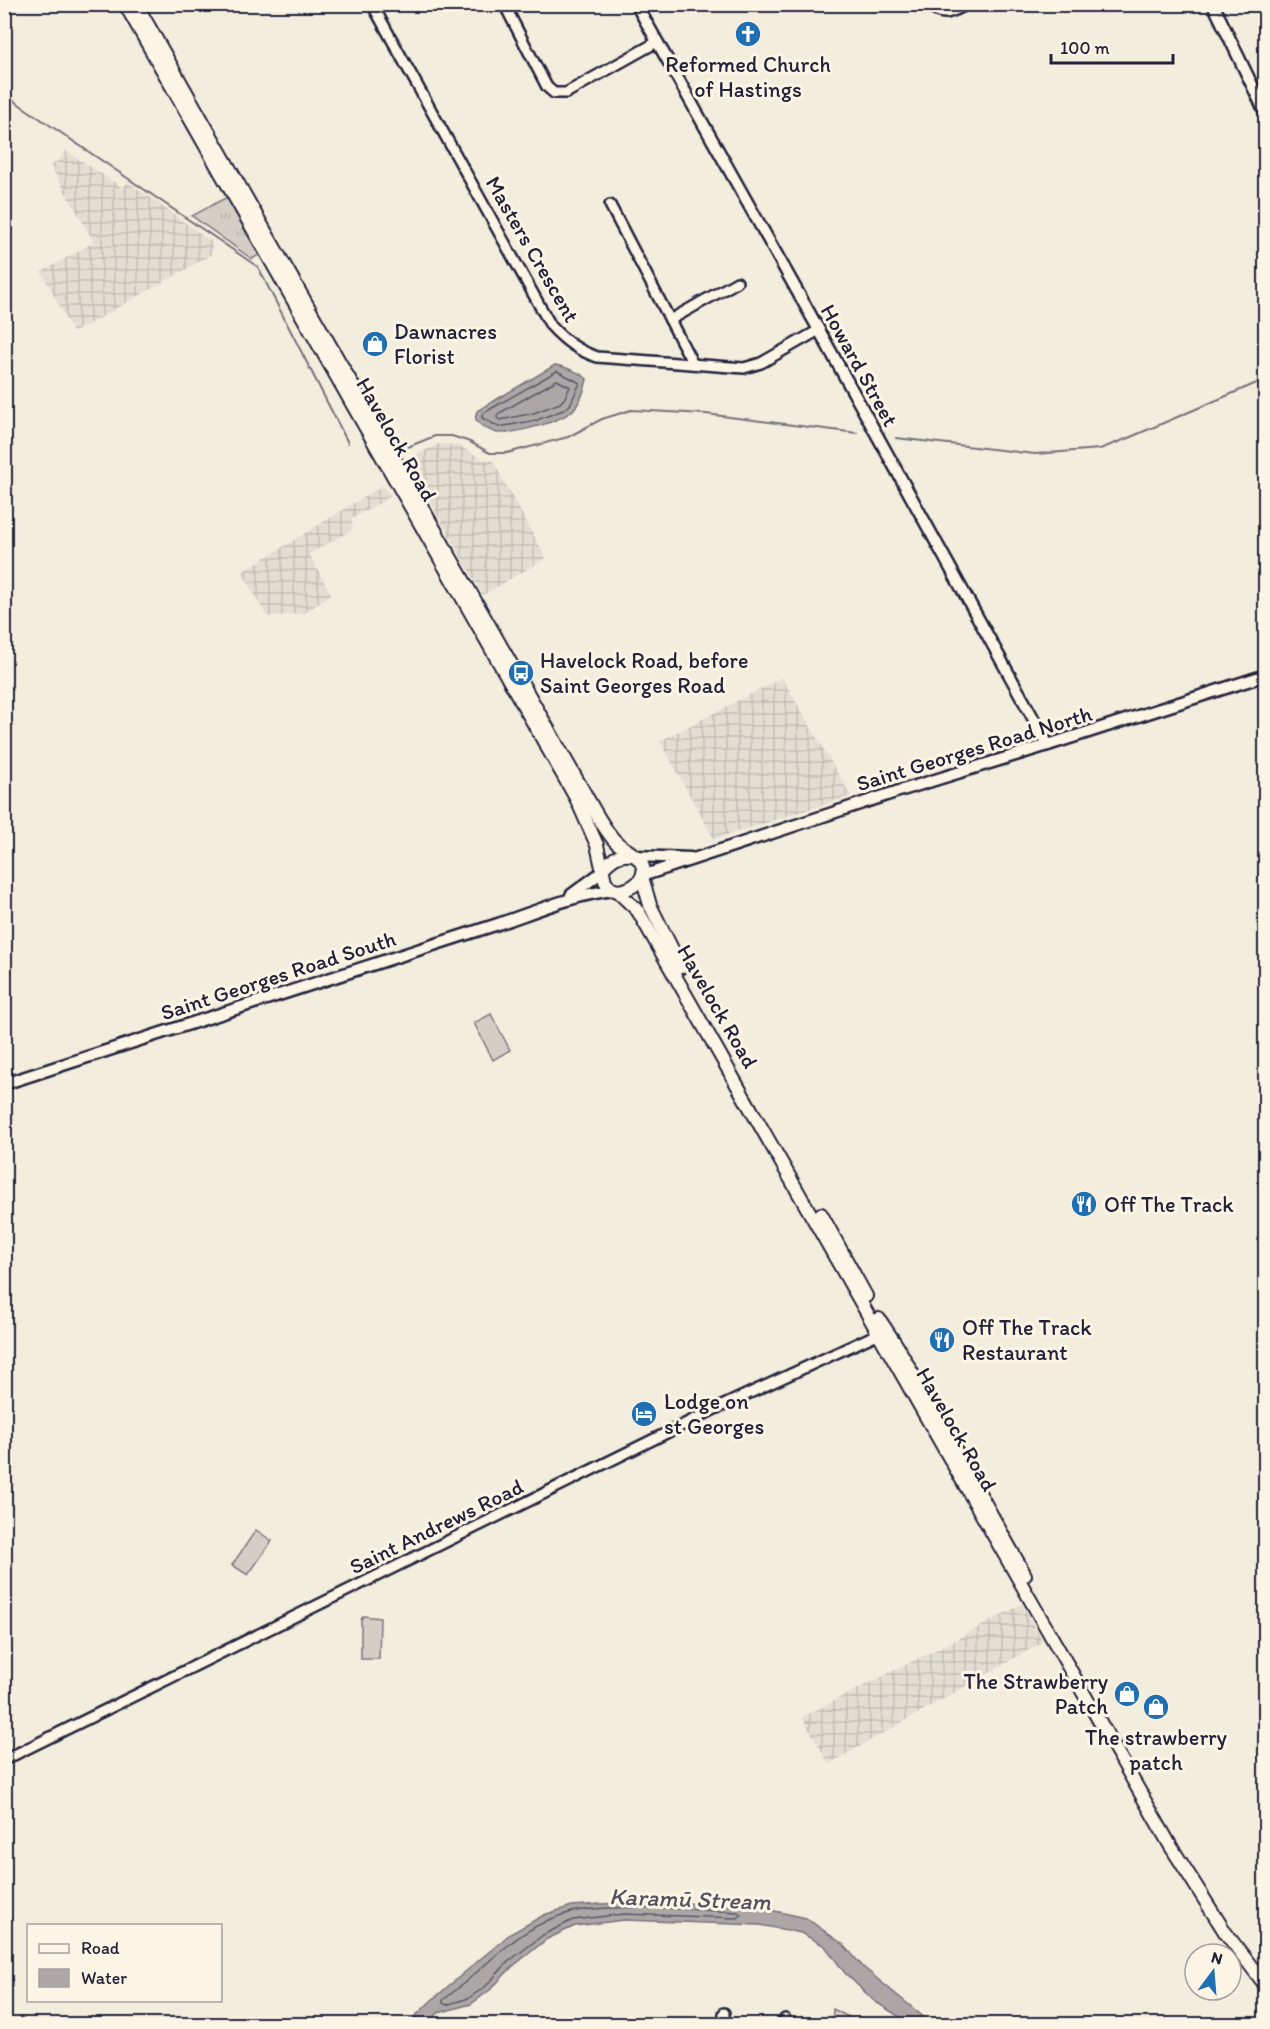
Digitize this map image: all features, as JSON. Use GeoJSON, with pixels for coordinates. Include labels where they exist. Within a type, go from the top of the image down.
{"type":"FeatureCollection","features":[{"type":"Feature","properties":{"kind":"main road","name":"Havelock Road"},"geometry":{"type":"LineString","coordinates":[[125,4],[576,798],[594,837],[602,871]]}},
{"type":"Feature","properties":{"kind":"main road","name":"Havelock Road"},"geometry":{"type":"LineString","coordinates":[[136,4],[581,787],[613,840],[633,855]]}},
{"type":"Feature","properties":{"kind":"main road"},"geometry":{"type":"LineString","coordinates":[[626,854],[633,855],[641,863],[642,877],[630,889],[615,891],[605,881],[602,871],[616,857],[626,854]]}},
{"type":"Feature","properties":{"kind":"main road","name":"Havelock Road"},"geometry":{"type":"LineString","coordinates":[[642,877],[650,905],[674,954],[882,1332]]}},
{"type":"Feature","properties":{"kind":"main road","name":"Havelock Road"},"geometry":{"type":"LineString","coordinates":[[615,891],[638,911],[1177,1844],[1266,1984]]}},
{"type":"Feature","properties":{"kind":"street","name":"Masters Crescent"},"geometry":{"type":"LineString","coordinates":[[372,4],[551,326],[567,343],[581,352],[597,357],[744,368],[761,363],[819,330]]}},
{"type":"Feature","properties":{"kind":"street"},"geometry":{"type":"LineString","coordinates":[[504,4],[547,87],[554,93],[566,93],[657,42]]}},
{"type":"Feature","properties":{"kind":"street","name":"Howard Street"},"geometry":{"type":"LineString","coordinates":[[636,4],[1048,745]]}},
{"type":"Feature","properties":{"kind":"street"},"geometry":{"type":"LineString","coordinates":[[929,4],[937,12],[948,14],[968,4]]}},
{"type":"Feature","properties":{"kind":"street"},"geometry":{"type":"LineString","coordinates":[[1213,4],[1266,114]]}},
{"type":"Feature","properties":{"kind":"street"},"geometry":{"type":"LineString","coordinates":[[610,205],[693,364]]}},
{"type":"Feature","properties":{"kind":"street"},"geometry":{"type":"LineString","coordinates":[[670,320],[737,282]]}},
{"type":"Feature","properties":{"kind":"street","name":"Saint Georges Road North"},"geometry":{"type":"LineString","coordinates":[[642,877],[896,792],[1266,675]]}},
{"type":"Feature","properties":{"kind":"street","name":"Saint Georges Road North"},"geometry":{"type":"LineString","coordinates":[[633,855],[694,858]]}},
{"type":"Feature","properties":{"kind":"street","name":"Saint Georges Road South"},"geometry":{"type":"LineString","coordinates":[[563,901],[602,871]]}},
{"type":"Feature","properties":{"kind":"street","name":"Saint Georges Road South"},"geometry":{"type":"LineString","coordinates":[[4,1084],[563,901],[586,894],[615,891]]}},
{"type":"Feature","properties":{"kind":"street","name":"Saint Andrews Road"},"geometry":{"type":"LineString","coordinates":[[4,1760],[713,1410],[882,1332]]}},
{"type":"Feature","properties":{"kind":"street"},"geometry":{"type":"LineString","coordinates":[[724,2013],[724,2025]]}},
{"type":"Feature","properties":{"kind":"shaded area"},"geometry":{"type":"Polygon","coordinates":[[[66,151],[123,188],[128,182],[212,242],[211,255],[73,333],[42,272],[94,242],[50,165],[60,160],[66,151]]]}},
{"type":"Feature","properties":{"kind":"shaded area"},"geometry":{"type":"Polygon","coordinates":[[[439,444],[457,445],[482,459],[493,461],[546,558],[560,550],[483,595],[406,459],[439,444]]]}},
{"type":"Feature","properties":{"kind":"shaded area"},"geometry":{"type":"Polygon","coordinates":[[[382,486],[391,496],[352,519],[352,530],[309,554],[331,594],[305,613],[267,617],[242,572],[382,486]]]}},
{"type":"Feature","properties":{"kind":"shaded area"},"geometry":{"type":"Polygon","coordinates":[[[782,678],[851,796],[714,839],[660,741],[782,678]]]}},
{"type":"Feature","properties":{"kind":"shaded area"},"geometry":{"type":"Polygon","coordinates":[[[1022,1604],[1043,1642],[829,1764],[802,1717],[1022,1604]]]}},
{"type":"Feature","properties":{"kind":"green space"},"geometry":{"type":"Polygon","coordinates":[[[227,197],[259,255],[252,259],[192,216],[227,197]]]}},
{"type":"Feature","properties":{"kind":"green space"},"geometry":{"type":"Polygon","coordinates":[[[491,1014],[510,1050],[493,1060],[474,1023],[491,1014]]]}},
{"type":"Feature","properties":{"kind":"green space"},"geometry":{"type":"Polygon","coordinates":[[[256,1530],[272,1541],[248,1575],[232,1565],[256,1530]]]}},
{"type":"Feature","properties":{"kind":"green space"},"geometry":{"type":"Polygon","coordinates":[[[363,1616],[380,1618],[379,1659],[361,1659],[361,1620],[363,1616]]]}},
{"type":"Feature","properties":{"kind":"green space"},"geometry":{"type":"Polygon","coordinates":[[[833,2009],[862,2024],[832,2024],[833,2009]]]}},
{"type":"Feature","properties":{"kind":"water"},"geometry":{"type":"Polygon","coordinates":[[[555,365],[572,370],[587,379],[579,402],[568,414],[539,426],[507,433],[493,432],[477,421],[477,411],[555,365]]]}},
{"type":"Feature","properties":{"kind":"water"},"geometry":{"type":"Polygon","coordinates":[[[645,1901],[757,1907],[806,1918],[844,1945],[863,1967],[932,2024],[911,2024],[874,2001],[845,1973],[825,1946],[801,1933],[760,1925],[624,1920],[575,1926],[547,1939],[471,2004],[438,2013],[428,2024],[407,2024],[510,1934],[544,1915],[572,1906],[645,1901]]]}},
{"type":"Feature","properties":{"kind":"waterway"},"geometry":{"type":"LineString","coordinates":[[4,94],[258,267],[348,443]]}},
{"type":"Feature","properties":{"kind":"waterway"},"geometry":{"type":"LineString","coordinates":[[896,438],[1035,454],[1100,449],[1266,379]]}},
{"type":"Feature","properties":{"kind":"waterway"},"geometry":{"type":"LineString","coordinates":[[400,450],[435,436],[452,436],[470,442],[490,453],[507,453],[568,437],[602,419],[631,410],[706,414],[857,433]]}},
{"type":"Feature","properties":{"kind":"place","name":"Reformed Church of Hastings"},"geometry":{"type":"Point","coordinates":[748,34]}},
{"type":"Feature","properties":{"kind":"place","name":"Dawnacres Florist"},"geometry":{"type":"Point","coordinates":[375,344]}},
{"type":"Feature","properties":{"kind":"place","name":"Havelock Road, before Saint Georges Road"},"geometry":{"type":"Point","coordinates":[521,673]}},
{"type":"Feature","properties":{"kind":"place","name":"Off The Track"},"geometry":{"type":"Point","coordinates":[1084,1204]}},
{"type":"Feature","properties":{"kind":"place","name":"Off The Track Restaurant"},"geometry":{"type":"Point","coordinates":[942,1340]}},
{"type":"Feature","properties":{"kind":"place","name":"Lodge on st Georges"},"geometry":{"type":"Point","coordinates":[644,1414]}},
{"type":"Feature","properties":{"kind":"place","name":"The Strawberry Patch"},"geometry":{"type":"Point","coordinates":[1127,1694]}},
{"type":"Feature","properties":{"kind":"place","name":"The strawberry patch"},"geometry":{"type":"Point","coordinates":[1156,1707]}},
{"type":"Feature","properties":{"kind":"water label","name":"Karamū Stream"},"geometry":{"type":"Point","coordinates":[690,1899]}}]}
